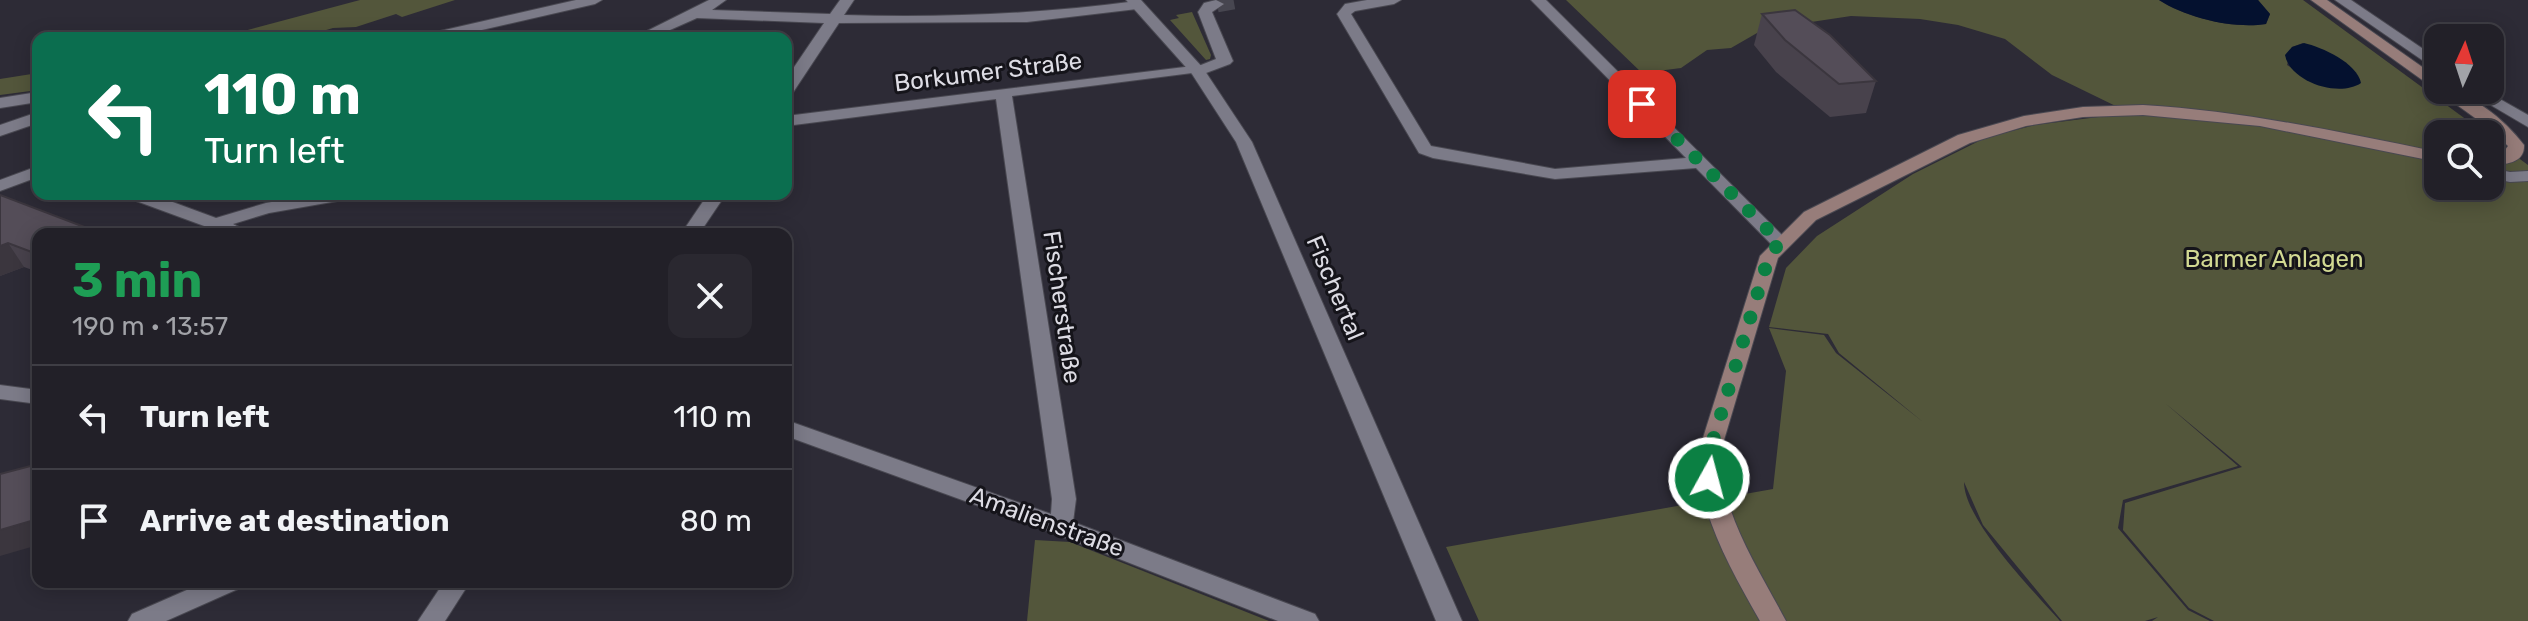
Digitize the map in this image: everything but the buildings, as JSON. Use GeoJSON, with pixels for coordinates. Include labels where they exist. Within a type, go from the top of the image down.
{"type":"FeatureCollection","features":[{"type":"Feature","properties":{"kind":"main road"},"geometry":{"type":"LineString","coordinates":[[2318,0],[2424,75]]}},
{"type":"Feature","properties":{"kind":"main road"},"geometry":{"type":"LineString","coordinates":[[2466,104],[2489,120]]}},
{"type":"Feature","properties":{"kind":"main road"},"geometry":{"type":"LineString","coordinates":[[1773,621],[1721,523],[1709,478],[1708,457],[1769,256],[1810,216],[1964,139],[1990,129],[2065,115],[2135,109],[2191,110],[2424,154]]}},
{"type":"Feature","properties":{"kind":"main road"},"geometry":{"type":"LineString","coordinates":[[2504,133],[2516,145],[2516,152],[2504,159]]}},
{"type":"Feature","properties":{"kind":"street"},"geometry":{"type":"LineString","coordinates":[[454,32],[595,0]]}},
{"type":"Feature","properties":{"kind":"street"},"geometry":{"type":"LineString","coordinates":[[654,32],[719,0]]}},
{"type":"Feature","properties":{"kind":"street"},"geometry":{"type":"LineString","coordinates":[[792,82],[847,0]]}},
{"type":"Feature","properties":{"kind":"street"},"geometry":{"type":"LineString","coordinates":[[1394,0],[1350,7],[1344,14],[1425,149],[1555,174],[1700,162]]}},
{"type":"Feature","properties":{"kind":"street"},"geometry":{"type":"LineString","coordinates":[[1538,0],[1780,242]]}},
{"type":"Feature","properties":{"kind":"street"},"geometry":{"type":"LineString","coordinates":[[2342,0],[2424,56]]}},
{"type":"Feature","properties":{"kind":"street"},"geometry":{"type":"LineString","coordinates":[[695,14],[952,21],[1077,15],[1135,2]]}},
{"type":"Feature","properties":{"kind":"street","name":"Fischertal"},"geometry":{"type":"LineString","coordinates":[[1135,2],[1196,70],[1244,142],[1449,621]]}},
{"type":"Feature","properties":{"kind":"street"},"geometry":{"type":"LineString","coordinates":[[1196,70],[1225,61],[1205,12],[1209,6],[1217,4]]}},
{"type":"Feature","properties":{"kind":"street","name":"Borkumer Straße"},"geometry":{"type":"LineString","coordinates":[[792,120],[1196,70]]}},
{"type":"Feature","properties":{"kind":"street","name":"Fischerstraße"},"geometry":{"type":"LineString","coordinates":[[1004,95],[1064,499],[1061,527]]}},
{"type":"Feature","properties":{"kind":"street"},"geometry":{"type":"LineString","coordinates":[[0,103],[32,98]]}},
{"type":"Feature","properties":{"kind":"street"},"geometry":{"type":"LineString","coordinates":[[2497,104],[2528,122]]}},
{"type":"Feature","properties":{"kind":"street"},"geometry":{"type":"LineString","coordinates":[[0,131],[32,119]]}},
{"type":"Feature","properties":{"kind":"street"},"geometry":{"type":"LineString","coordinates":[[0,186],[32,173]]}},
{"type":"Feature","properties":{"kind":"street"},"geometry":{"type":"LineString","coordinates":[[2504,174],[2528,176]]}},
{"type":"Feature","properties":{"kind":"street"},"geometry":{"type":"LineString","coordinates":[[150,200],[226,228]]}},
{"type":"Feature","properties":{"kind":"street"},"geometry":{"type":"LineString","coordinates":[[214,224],[268,200]]}},
{"type":"Feature","properties":{"kind":"street"},"geometry":{"type":"LineString","coordinates":[[214,224],[266,208],[313,200]]}},
{"type":"Feature","properties":{"kind":"street"},"geometry":{"type":"LineString","coordinates":[[694,228],[713,200]]}},
{"type":"Feature","properties":{"kind":"street"},"geometry":{"type":"LineString","coordinates":[[0,392],[32,396]]}},
{"type":"Feature","properties":{"kind":"street","name":"Amalienstraße"},"geometry":{"type":"LineString","coordinates":[[792,430],[1061,527],[1306,621]]}},
{"type":"Feature","properties":{"kind":"street"},"geometry":{"type":"LineString","coordinates":[[141,621],[215,588]]}},
{"type":"Feature","properties":{"kind":"street"},"geometry":{"type":"LineString","coordinates":[[431,621],[453,588]]}},
{"type":"Feature","properties":{"kind":"green space"},"geometry":{"type":"Polygon","coordinates":[[[360,0],[455,0],[402,17],[396,14],[356,27],[319,32],[240,32],[360,0]]]}},
{"type":"Feature","properties":{"kind":"green space","name":"Barmer Anlagen"},"geometry":{"type":"Polygon","coordinates":[[[1566,0],[2159,0],[2211,21],[2253,25],[2266,24],[2270,14],[2258,0],[2303,0],[2424,89],[2424,104],[2445,104],[2467,120],[2424,120],[2424,200],[2504,200],[2504,147],[2528,165],[2528,621],[2214,621],[2189,608],[2123,530],[2125,503],[2242,467],[2165,403],[2238,466],[2123,500],[2118,528],[2188,610],[2210,621],[2152,621],[2158,617],[2145,621],[2062,621],[1983,525],[1964,482],[1975,516],[1988,535],[2060,621],[1479,621],[1446,547],[1773,489],[1786,371],[1769,328],[1824,335],[1836,353],[1923,422],[1839,353],[1828,334],[1769,327],[1786,268],[1817,236],[1913,174],[1985,138],[2035,125],[2130,113],[2052,75],[2005,39],[1958,25],[1920,19],[1851,16],[1764,29],[1731,48],[1707,50],[1681,68],[1642,73],[1566,0]],[[2303,43],[2292,47],[2287,65],[2317,84],[2303,43]]]}},
{"type":"Feature","properties":{"kind":"green space"},"geometry":{"type":"Polygon","coordinates":[[[1192,12],[1210,59],[1206,60],[1170,20],[1179,18],[1176,15],[1192,12]]]}},
{"type":"Feature","properties":{"kind":"green space"},"geometry":{"type":"Polygon","coordinates":[[[32,74],[32,91],[0,95],[0,79],[32,74]]]}},
{"type":"Feature","properties":{"kind":"green space"},"geometry":{"type":"Polygon","coordinates":[[[1035,540],[1070,542],[1269,621],[1027,621],[1035,540]]]}},
{"type":"Feature","properties":{"kind":"water"},"geometry":{"type":"Polygon","coordinates":[[[2159,0],[2258,0],[2270,14],[2266,24],[2239,25],[2211,21],[2159,0]]]}},
{"type":"Feature","properties":{"kind":"water"},"geometry":{"type":"Polygon","coordinates":[[[2304,43],[2329,52],[2346,63],[2361,83],[2341,89],[2305,80],[2289,65],[2285,55],[2292,47],[2304,43]]]}},
{"type":"Feature","properties":{"kind":"tunnel"},"geometry":{"type":"LineString","coordinates":[[1217,4],[1239,0]]}},
{"type":"Feature","properties":{"kind":"route"},"geometry":{"type":"LineString","coordinates":[[1642,104],[1780,242],[1769,256],[1727,388],[1708,457],[1709,478]]}}]}
